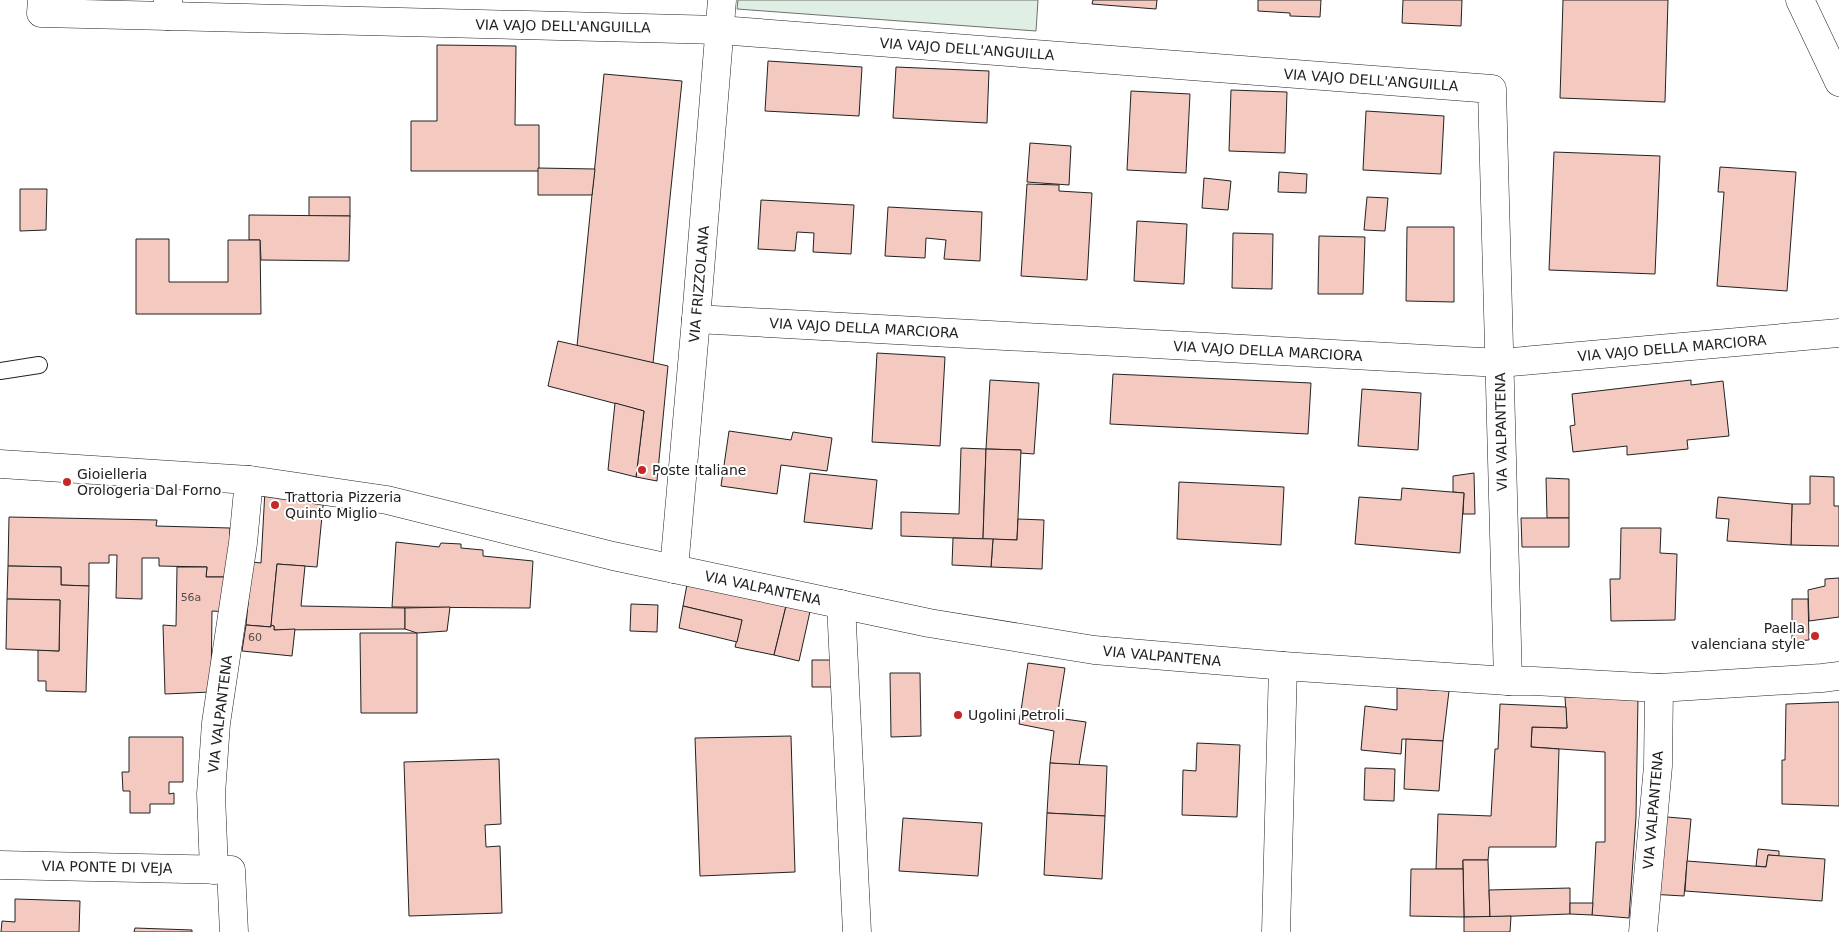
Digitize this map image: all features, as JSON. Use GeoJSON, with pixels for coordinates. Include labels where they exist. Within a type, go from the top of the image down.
{"type":"FeatureCollection","features":[{"type":"Feature","properties":{"kind":"street","name":"VIA VAJO DELL'ANGUILLA"},"geometry":{"type":"LineString","coordinates":[[42,0],[41,13],[168,8],[720,30],[1492,89],[1500,363]]}},
{"type":"Feature","properties":{"kind":"street","name":"VIA FRIZZOLANA"},"geometry":{"type":"LineString","coordinates":[[674,569],[722,0]]}},
{"type":"Feature","properties":{"kind":"street"},"geometry":{"type":"LineString","coordinates":[[1800,0],[1839,82]]}},
{"type":"Feature","properties":{"kind":"street","name":"VIA VAJO DELLA MARCIORA"},"geometry":{"type":"LineString","coordinates":[[696,319],[1500,363],[1839,332]]}},
{"type":"Feature","properties":{"kind":"street","name":"VIA VALPANTENA"},"geometry":{"type":"LineString","coordinates":[[1500,363],[1508,681]]}},
{"type":"Feature","properties":{"kind":"street","name":"VIA VALPANTENA"},"geometry":{"type":"LineString","coordinates":[[0,464],[249,480],[387,500],[613,556],[674,569],[929,623],[1094,650],[1283,666],[1508,681],[1659,688],[1839,676]]}},
{"type":"Feature","properties":{"kind":"street","name":"VIA VALPANTENA"},"geometry":{"type":"LineString","coordinates":[[214,870],[211,794],[216,723],[243,543],[249,480]]}},
{"type":"Feature","properties":{"kind":"street"},"geometry":{"type":"LineString","coordinates":[[841,604],[857,932]]}},
{"type":"Feature","properties":{"kind":"street"},"geometry":{"type":"LineString","coordinates":[[1276,932],[1283,666]]}},
{"type":"Feature","properties":{"kind":"street","name":"VIA VALPANTENA"},"geometry":{"type":"LineString","coordinates":[[1643,932],[1658,766],[1659,688]]}},
{"type":"Feature","properties":{"kind":"street","name":"VIA PONTE DI VEJA"},"geometry":{"type":"LineString","coordinates":[[0,865],[214,870]]}},
{"type":"Feature","properties":{"kind":"street"},"geometry":{"type":"LineString","coordinates":[[214,870],[231,870],[234,932]]}},
{"type":"Feature","properties":{"kind":"lane"},"geometry":{"type":"LineString","coordinates":[[0,371],[39,365]]}},
{"type":"Feature","properties":{"kind":"green space"},"geometry":{"type":"Polygon","coordinates":[[[738,0],[1038,0],[1036,31],[737,9],[738,0]]]}},
{"type":"Feature","properties":{"kind":"building"},"geometry":{"type":"Polygon","coordinates":[[[1093,0],[1157,0],[1156,9],[1092,4],[1093,0]]]}},
{"type":"Feature","properties":{"kind":"building"},"geometry":{"type":"Polygon","coordinates":[[[1258,0],[1321,0],[1320,17],[1290,16],[1290,13],[1258,11],[1258,0]]]}},
{"type":"Feature","properties":{"kind":"building"},"geometry":{"type":"Polygon","coordinates":[[[1403,0],[1462,0],[1461,26],[1402,23],[1403,0]]]}},
{"type":"Feature","properties":{"kind":"building"},"geometry":{"type":"Polygon","coordinates":[[[1563,0],[1668,0],[1665,102],[1560,98],[1563,0]]]}},
{"type":"Feature","properties":{"kind":"building"},"geometry":{"type":"Polygon","coordinates":[[[437,45],[516,46],[515,125],[539,125],[539,171],[411,171],[411,121],[437,121],[437,45]]]}},
{"type":"Feature","properties":{"kind":"building"},"geometry":{"type":"Polygon","coordinates":[[[768,61],[862,67],[859,116],[765,111],[768,61]]]}},
{"type":"Feature","properties":{"kind":"building"},"geometry":{"type":"Polygon","coordinates":[[[896,67],[989,71],[987,123],[893,118],[896,67]]]}},
{"type":"Feature","properties":{"kind":"building"},"geometry":{"type":"Polygon","coordinates":[[[604,74],[682,81],[653,363],[577,346],[604,74]]]}},
{"type":"Feature","properties":{"kind":"building"},"geometry":{"type":"Polygon","coordinates":[[[1231,90],[1287,92],[1285,153],[1229,151],[1231,90]]]}},
{"type":"Feature","properties":{"kind":"building"},"geometry":{"type":"Polygon","coordinates":[[[1131,91],[1190,94],[1186,173],[1127,170],[1131,91]]]}},
{"type":"Feature","properties":{"kind":"building"},"geometry":{"type":"Polygon","coordinates":[[[1366,111],[1444,116],[1441,174],[1363,170],[1366,111]]]}},
{"type":"Feature","properties":{"kind":"building"},"geometry":{"type":"Polygon","coordinates":[[[1030,143],[1071,146],[1069,185],[1027,182],[1030,143]]]}},
{"type":"Feature","properties":{"kind":"building"},"geometry":{"type":"Polygon","coordinates":[[[1554,152],[1660,156],[1655,274],[1549,270],[1554,152]]]}},
{"type":"Feature","properties":{"kind":"building"},"geometry":{"type":"Polygon","coordinates":[[[1720,167],[1796,172],[1787,291],[1717,286],[1724,192],[1718,192],[1720,167]]]}},
{"type":"Feature","properties":{"kind":"building"},"geometry":{"type":"Polygon","coordinates":[[[538,168],[595,169],[592,195],[538,195],[538,168]]]}},
{"type":"Feature","properties":{"kind":"building"},"geometry":{"type":"Polygon","coordinates":[[[1279,172],[1307,174],[1306,193],[1278,192],[1279,172]]]}},
{"type":"Feature","properties":{"kind":"building"},"geometry":{"type":"Polygon","coordinates":[[[1204,178],[1231,181],[1228,210],[1202,208],[1204,178]]]}},
{"type":"Feature","properties":{"kind":"building"},"geometry":{"type":"Polygon","coordinates":[[[1027,184],[1059,185],[1059,191],[1092,193],[1087,280],[1021,276],[1027,184]]]}},
{"type":"Feature","properties":{"kind":"building"},"geometry":{"type":"Polygon","coordinates":[[[20,189],[47,189],[46,230],[20,231],[20,189]]]}},
{"type":"Feature","properties":{"kind":"building"},"geometry":{"type":"Polygon","coordinates":[[[309,197],[350,197],[350,216],[309,216],[309,197]]]}},
{"type":"Feature","properties":{"kind":"building"},"geometry":{"type":"Polygon","coordinates":[[[1367,197],[1388,198],[1385,231],[1364,230],[1367,197]]]}},
{"type":"Feature","properties":{"kind":"building"},"geometry":{"type":"Polygon","coordinates":[[[761,200],[854,205],[851,254],[813,252],[814,233],[797,232],[795,251],[758,249],[761,200]]]}},
{"type":"Feature","properties":{"kind":"building"},"geometry":{"type":"Polygon","coordinates":[[[888,207],[982,212],[980,261],[944,259],[946,240],[926,238],[925,258],[885,256],[888,207]]]}},
{"type":"Feature","properties":{"kind":"building"},"geometry":{"type":"Polygon","coordinates":[[[249,215],[350,216],[349,261],[261,260],[260,240],[249,240],[249,215]]]}},
{"type":"Feature","properties":{"kind":"building"},"geometry":{"type":"Polygon","coordinates":[[[1137,221],[1187,224],[1184,284],[1134,281],[1137,221]]]}},
{"type":"Feature","properties":{"kind":"building"},"geometry":{"type":"Polygon","coordinates":[[[1407,227],[1454,227],[1454,302],[1406,301],[1407,227]]]}},
{"type":"Feature","properties":{"kind":"building"},"geometry":{"type":"Polygon","coordinates":[[[1233,233],[1273,234],[1272,289],[1232,288],[1233,233]]]}},
{"type":"Feature","properties":{"kind":"building"},"geometry":{"type":"Polygon","coordinates":[[[1319,236],[1365,237],[1363,294],[1318,294],[1319,236]]]}},
{"type":"Feature","properties":{"kind":"building"},"geometry":{"type":"Polygon","coordinates":[[[136,239],[169,239],[169,282],[228,282],[228,240],[260,240],[261,314],[136,314],[136,239]]]}},
{"type":"Feature","properties":{"kind":"building"},"geometry":{"type":"Polygon","coordinates":[[[558,341],[668,366],[657,481],[636,477],[644,411],[548,386],[558,341]]]}},
{"type":"Feature","properties":{"kind":"building"},"geometry":{"type":"Polygon","coordinates":[[[877,353],[945,357],[940,446],[872,442],[877,353]]]}},
{"type":"Feature","properties":{"kind":"building"},"geometry":{"type":"Polygon","coordinates":[[[1113,374],[1311,383],[1308,434],[1110,424],[1113,374]]]}},
{"type":"Feature","properties":{"kind":"building"},"geometry":{"type":"Polygon","coordinates":[[[990,380],[1039,383],[1034,454],[1020,453],[1021,450],[986,449],[990,380]]]}},
{"type":"Feature","properties":{"kind":"building"},"geometry":{"type":"Polygon","coordinates":[[[1691,380],[1691,385],[1723,381],[1729,436],[1687,440],[1688,449],[1627,455],[1627,446],[1573,452],[1570,426],[1575,425],[1572,394],[1691,380]]]}},
{"type":"Feature","properties":{"kind":"building"},"geometry":{"type":"Polygon","coordinates":[[[1362,389],[1421,393],[1418,450],[1358,446],[1362,389]]]}},
{"type":"Feature","properties":{"kind":"building"},"geometry":{"type":"Polygon","coordinates":[[[615,403],[644,411],[636,477],[608,470],[615,403]]]}},
{"type":"Feature","properties":{"kind":"building"},"geometry":{"type":"Polygon","coordinates":[[[729,431],[791,440],[793,432],[832,438],[827,471],[781,465],[777,494],[721,486],[729,431]]]}},
{"type":"Feature","properties":{"kind":"building"},"geometry":{"type":"Polygon","coordinates":[[[961,448],[986,449],[983,539],[901,536],[901,512],[959,514],[961,448]]]}},
{"type":"Feature","properties":{"kind":"building"},"geometry":{"type":"Polygon","coordinates":[[[986,449],[1021,450],[1017,540],[983,539],[986,449]]]}},
{"type":"Feature","properties":{"kind":"building"},"geometry":{"type":"Polygon","coordinates":[[[810,473],[877,480],[872,529],[804,522],[810,473]]]}},
{"type":"Feature","properties":{"kind":"building"},"geometry":{"type":"Polygon","coordinates":[[[1474,473],[1475,514],[1463,514],[1464,493],[1453,492],[1453,476],[1474,473]]]}},
{"type":"Feature","properties":{"kind":"building"},"geometry":{"type":"Polygon","coordinates":[[[1810,476],[1834,477],[1834,506],[1839,506],[1839,546],[1791,545],[1792,504],[1810,504],[1810,476]]]}},
{"type":"Feature","properties":{"kind":"building"},"geometry":{"type":"Polygon","coordinates":[[[1546,478],[1569,479],[1569,518],[1547,518],[1546,478]]]}},
{"type":"Feature","properties":{"kind":"building"},"geometry":{"type":"Polygon","coordinates":[[[1179,482],[1284,487],[1281,545],[1177,539],[1179,482]]]}},
{"type":"Feature","properties":{"kind":"building"},"geometry":{"type":"Polygon","coordinates":[[[1402,488],[1464,493],[1460,553],[1355,544],[1359,497],[1401,500],[1402,488]]]}},
{"type":"Feature","properties":{"kind":"building"},"geometry":{"type":"Polygon","coordinates":[[[265,490],[324,496],[317,567],[277,564],[271,627],[246,625],[252,562],[261,563],[265,490]]]}},
{"type":"Feature","properties":{"kind":"building"},"geometry":{"type":"Polygon","coordinates":[[[1718,497],[1792,504],[1791,545],[1727,541],[1729,519],[1716,518],[1718,497]]]}},
{"type":"Feature","properties":{"kind":"building"},"geometry":{"type":"Polygon","coordinates":[[[9,517],[157,520],[156,526],[230,528],[228,577],[206,577],[207,567],[159,566],[159,558],[142,558],[142,599],[116,598],[117,555],[109,555],[109,563],[89,563],[89,586],[61,585],[61,567],[8,566],[9,517]]]}},
{"type":"Feature","properties":{"kind":"building"},"geometry":{"type":"Polygon","coordinates":[[[1521,518],[1569,518],[1569,547],[1522,547],[1521,518]]]}},
{"type":"Feature","properties":{"kind":"building"},"geometry":{"type":"Polygon","coordinates":[[[1018,519],[1044,520],[1042,569],[991,567],[993,539],[1017,540],[1018,519]]]}},
{"type":"Feature","properties":{"kind":"building"},"geometry":{"type":"Polygon","coordinates":[[[1621,528],[1661,528],[1660,553],[1677,554],[1675,620],[1611,621],[1610,579],[1620,579],[1621,528]]]}},
{"type":"Feature","properties":{"kind":"building"},"geometry":{"type":"Polygon","coordinates":[[[953,538],[993,539],[991,567],[952,565],[953,538]]]}},
{"type":"Feature","properties":{"kind":"building"},"geometry":{"type":"Polygon","coordinates":[[[396,542],[439,547],[441,543],[461,544],[461,548],[483,550],[483,556],[533,561],[530,608],[392,607],[396,542]]]}},
{"type":"Feature","properties":{"kind":"building"},"geometry":{"type":"Polygon","coordinates":[[[277,564],[305,566],[301,606],[405,608],[405,629],[274,630],[274,626],[271,625],[277,564]]]}},
{"type":"Feature","properties":{"kind":"building"},"geometry":{"type":"Polygon","coordinates":[[[8,566],[61,567],[61,585],[89,586],[86,692],[46,691],[46,681],[38,681],[38,650],[59,651],[60,600],[7,599],[8,566]]]}},
{"type":"Feature","properties":{"kind":"building"},"geometry":{"type":"Polygon","coordinates":[[[177,567],[207,567],[206,577],[228,577],[228,612],[212,611],[211,692],[165,694],[163,625],[176,626],[177,567]]]}},
{"type":"Feature","properties":{"kind":"building"},"geometry":{"type":"Polygon","coordinates":[[[1839,578],[1839,617],[1809,621],[1808,590],[1825,586],[1825,579],[1839,578]]]}},
{"type":"Feature","properties":{"kind":"building"},"geometry":{"type":"Polygon","coordinates":[[[688,579],[787,602],[774,655],[735,647],[742,620],[683,606],[688,579]]]}},
{"type":"Feature","properties":{"kind":"building"},"geometry":{"type":"Polygon","coordinates":[[[7,599],[60,600],[59,651],[6,649],[7,599]]]}},
{"type":"Feature","properties":{"kind":"building"},"geometry":{"type":"Polygon","coordinates":[[[1792,599],[1808,599],[1809,640],[1792,641],[1792,599]]]}},
{"type":"Feature","properties":{"kind":"building"},"geometry":{"type":"Polygon","coordinates":[[[787,602],[811,607],[799,661],[774,655],[787,602]]]}},
{"type":"Feature","properties":{"kind":"building"},"geometry":{"type":"Polygon","coordinates":[[[631,604],[658,605],[657,632],[630,631],[631,604]]]}},
{"type":"Feature","properties":{"kind":"building"},"geometry":{"type":"Polygon","coordinates":[[[683,606],[742,620],[737,642],[679,628],[683,606]]]}},
{"type":"Feature","properties":{"kind":"building"},"geometry":{"type":"Polygon","coordinates":[[[450,607],[447,631],[417,633],[405,629],[405,608],[450,607]]]}},
{"type":"Feature","properties":{"kind":"building"},"geometry":{"type":"Polygon","coordinates":[[[246,625],[271,627],[271,625],[274,626],[274,630],[295,629],[292,656],[242,651],[246,625]]]}},
{"type":"Feature","properties":{"kind":"building"},"geometry":{"type":"Polygon","coordinates":[[[360,633],[417,633],[417,713],[361,713],[360,633]]]}},
{"type":"Feature","properties":{"kind":"building"},"geometry":{"type":"Polygon","coordinates":[[[812,660],[833,660],[834,687],[812,687],[812,660]]]}},
{"type":"Feature","properties":{"kind":"building"},"geometry":{"type":"Polygon","coordinates":[[[1028,663],[1065,668],[1057,718],[1086,722],[1079,765],[1050,763],[1054,731],[1019,724],[1028,663]]]}},
{"type":"Feature","properties":{"kind":"building"},"geometry":{"type":"Polygon","coordinates":[[[890,673],[920,673],[921,736],[891,737],[890,673]]]}},
{"type":"Feature","properties":{"kind":"building"},"geometry":{"type":"Polygon","coordinates":[[[1397,688],[1449,691],[1443,741],[1402,739],[1401,754],[1361,750],[1365,706],[1397,710],[1397,688]]]}},
{"type":"Feature","properties":{"kind":"building"},"geometry":{"type":"Polygon","coordinates":[[[1565,697],[1638,697],[1636,817],[1629,918],[1592,915],[1596,842],[1605,842],[1605,752],[1531,747],[1532,727],[1567,728],[1565,697]]]}},
{"type":"Feature","properties":{"kind":"building"},"geometry":{"type":"Polygon","coordinates":[[[1839,702],[1839,806],[1782,804],[1782,760],[1785,760],[1786,704],[1839,702]]]}},
{"type":"Feature","properties":{"kind":"building"},"geometry":{"type":"Polygon","coordinates":[[[1500,704],[1566,707],[1567,728],[1532,727],[1531,747],[1559,749],[1556,847],[1489,847],[1488,860],[1463,860],[1463,869],[1436,869],[1438,814],[1491,816],[1495,749],[1498,749],[1500,704]]]}},
{"type":"Feature","properties":{"kind":"building"},"geometry":{"type":"Polygon","coordinates":[[[791,736],[795,872],[700,876],[695,738],[791,736]]]}},
{"type":"Feature","properties":{"kind":"building"},"geometry":{"type":"Polygon","coordinates":[[[129,737],[183,737],[183,782],[169,782],[169,794],[174,793],[174,804],[150,804],[150,813],[130,813],[130,791],[123,791],[122,772],[129,772],[129,737]]]}},
{"type":"Feature","properties":{"kind":"building"},"geometry":{"type":"Polygon","coordinates":[[[1406,739],[1443,741],[1439,791],[1404,789],[1406,739]]]}},
{"type":"Feature","properties":{"kind":"building"},"geometry":{"type":"Polygon","coordinates":[[[1197,743],[1240,745],[1237,817],[1182,815],[1183,770],[1196,771],[1197,743]]]}},
{"type":"Feature","properties":{"kind":"building"},"geometry":{"type":"Polygon","coordinates":[[[499,759],[501,824],[485,825],[486,847],[500,846],[502,913],[409,916],[404,762],[499,759]]]}},
{"type":"Feature","properties":{"kind":"building"},"geometry":{"type":"Polygon","coordinates":[[[1050,763],[1107,766],[1105,816],[1047,813],[1050,763]]]}},
{"type":"Feature","properties":{"kind":"building"},"geometry":{"type":"Polygon","coordinates":[[[1365,768],[1395,769],[1394,801],[1364,800],[1365,768]]]}},
{"type":"Feature","properties":{"kind":"building"},"geometry":{"type":"Polygon","coordinates":[[[1047,813],[1105,816],[1102,879],[1044,875],[1047,813]]]}},
{"type":"Feature","properties":{"kind":"building"},"geometry":{"type":"Polygon","coordinates":[[[1655,816],[1691,819],[1684,896],[1649,894],[1655,816]]]}},
{"type":"Feature","properties":{"kind":"building"},"geometry":{"type":"Polygon","coordinates":[[[903,818],[982,823],[978,876],[899,871],[903,818]]]}},
{"type":"Feature","properties":{"kind":"building"},"geometry":{"type":"Polygon","coordinates":[[[1758,849],[1779,851],[1779,856],[1768,855],[1766,867],[1756,866],[1758,849]]]}},
{"type":"Feature","properties":{"kind":"building"},"geometry":{"type":"Polygon","coordinates":[[[1768,855],[1825,859],[1822,901],[1685,891],[1687,861],[1766,867],[1768,855]]]}},
{"type":"Feature","properties":{"kind":"building"},"geometry":{"type":"Polygon","coordinates":[[[1463,860],[1488,860],[1490,917],[1464,917],[1463,860]]]}},
{"type":"Feature","properties":{"kind":"building"},"geometry":{"type":"Polygon","coordinates":[[[1411,869],[1463,869],[1464,917],[1410,916],[1411,869]]]}},
{"type":"Feature","properties":{"kind":"building"},"geometry":{"type":"Polygon","coordinates":[[[1570,888],[1570,914],[1490,917],[1489,890],[1570,888]]]}},
{"type":"Feature","properties":{"kind":"building"},"geometry":{"type":"Polygon","coordinates":[[[15,899],[80,901],[79,932],[1,932],[2,921],[15,922],[15,899]]]}},
{"type":"Feature","properties":{"kind":"building"},"geometry":{"type":"Polygon","coordinates":[[[1570,903],[1593,903],[1592,915],[1570,914],[1570,903]]]}},
{"type":"Feature","properties":{"kind":"building"},"geometry":{"type":"Polygon","coordinates":[[[1511,916],[1510,932],[1464,932],[1464,917],[1511,916]]]}},
{"type":"Feature","properties":{"kind":"building"},"geometry":{"type":"Polygon","coordinates":[[[135,928],[192,930],[192,932],[134,932],[135,928]]]}},
{"type":"Feature","properties":{"kind":"place","name":"Poste Italiane"},"geometry":{"type":"Point","coordinates":[642,470]}},
{"type":"Feature","properties":{"kind":"place","name":"Gioielleria Orologeria Dal Forno"},"geometry":{"type":"Point","coordinates":[67,482]}},
{"type":"Feature","properties":{"kind":"place","name":"Trattoria Pizzeria Quinto Miglio"},"geometry":{"type":"Point","coordinates":[275,505]}},
{"type":"Feature","properties":{"kind":"place","name":"Paella valenciana style"},"geometry":{"type":"Point","coordinates":[1815,636]}},
{"type":"Feature","properties":{"kind":"place","name":"Ugolini Petroli"},"geometry":{"type":"Point","coordinates":[958,715]}}]}
